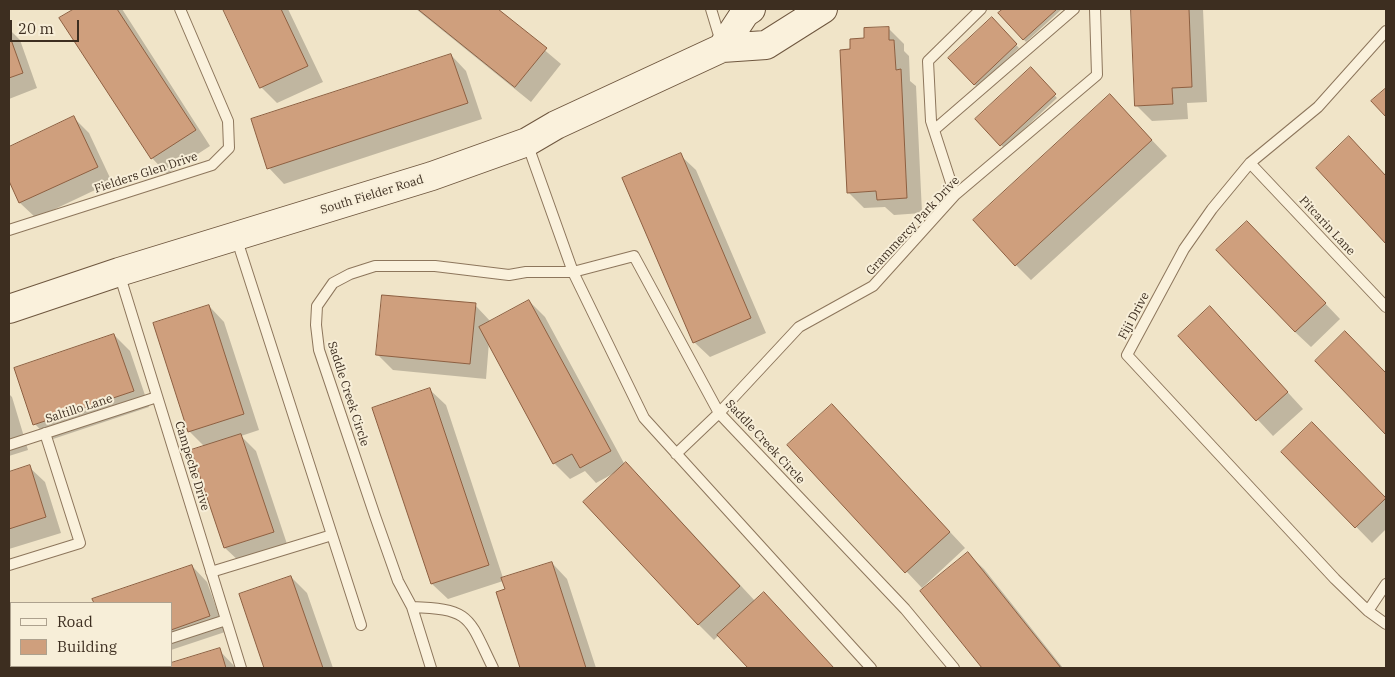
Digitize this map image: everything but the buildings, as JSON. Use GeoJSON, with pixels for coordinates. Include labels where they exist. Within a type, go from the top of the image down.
{"type":"FeatureCollection","features":[{"type":"Feature","properties":{"kind":"street"},"geometry":{"type":"LineString","coordinates":[[722,48],[745,13],[751,9]]}},
{"type":"Feature","properties":{"kind":"street","name":"South Fielder Road"},"geometry":{"type":"LineString","coordinates":[[9,309],[119,272],[432,176],[527,142],[556,126],[722,48],[766,45],[822,9]]}},
{"type":"Feature","properties":{"kind":"lane","name":"Fielders Glen Drive"},"geometry":{"type":"LineString","coordinates":[[9,230],[212,166],[229,148],[228,121],[180,9]]}},
{"type":"Feature","properties":{"kind":"lane"},"geometry":{"type":"LineString","coordinates":[[711,9],[722,48]]}},
{"type":"Feature","properties":{"kind":"lane"},"geometry":{"type":"LineString","coordinates":[[955,195],[931,120],[928,61],[981,9]]}},
{"type":"Feature","properties":{"kind":"lane"},"geometry":{"type":"LineString","coordinates":[[934,130],[1074,9]]}},
{"type":"Feature","properties":{"kind":"lane","name":"Grammercy Park Drive"},"geometry":{"type":"LineString","coordinates":[[676,454],[719,413],[799,327],[873,286],[955,195],[1097,75],[1095,9]]}},
{"type":"Feature","properties":{"kind":"lane","name":"Fiji Drive"},"geometry":{"type":"LineString","coordinates":[[1386,31],[1318,107],[1250,163],[1212,209],[1184,249],[1127,355],[1335,580],[1368,611],[1386,624]]}},
{"type":"Feature","properties":{"kind":"lane"},"geometry":{"type":"LineString","coordinates":[[527,142],[573,272],[644,418],[872,668]]}},
{"type":"Feature","properties":{"kind":"lane","name":"Pitcarin Lane"},"geometry":{"type":"LineString","coordinates":[[1250,163],[1386,307]]}},
{"type":"Feature","properties":{"kind":"lane"},"geometry":{"type":"LineString","coordinates":[[236,236],[361,625]]}},
{"type":"Feature","properties":{"kind":"lane","name":"Saddle Creek Circle"},"geometry":{"type":"LineString","coordinates":[[430,668],[412,607],[398,581],[319,350],[316,325],[317,306],[333,283],[350,274],[375,266],[435,266],[509,275],[526,272],[573,272],[634,256],[719,413],[905,609],[954,668]]}},
{"type":"Feature","properties":{"kind":"lane","name":"Campeche Drive"},"geometry":{"type":"LineString","coordinates":[[119,272],[241,668]]}},
{"type":"Feature","properties":{"kind":"lane","name":"Saltillo Lane"},"geometry":{"type":"LineString","coordinates":[[9,444],[157,397]]}},
{"type":"Feature","properties":{"kind":"lane"},"geometry":{"type":"LineString","coordinates":[[9,566],[80,543],[45,433]]}},
{"type":"Feature","properties":{"kind":"lane"},"geometry":{"type":"LineString","coordinates":[[211,572],[332,535]]}},
{"type":"Feature","properties":{"kind":"lane"},"geometry":{"type":"LineString","coordinates":[[1368,611],[1386,584]]}},
{"type":"Feature","properties":{"kind":"lane"},"geometry":{"type":"LineString","coordinates":[[412,607],[444,608],[461,613],[475,630],[493,668]]}},
{"type":"Feature","properties":{"kind":"lane"},"geometry":{"type":"LineString","coordinates":[[172,638],[226,620]]}}]}
